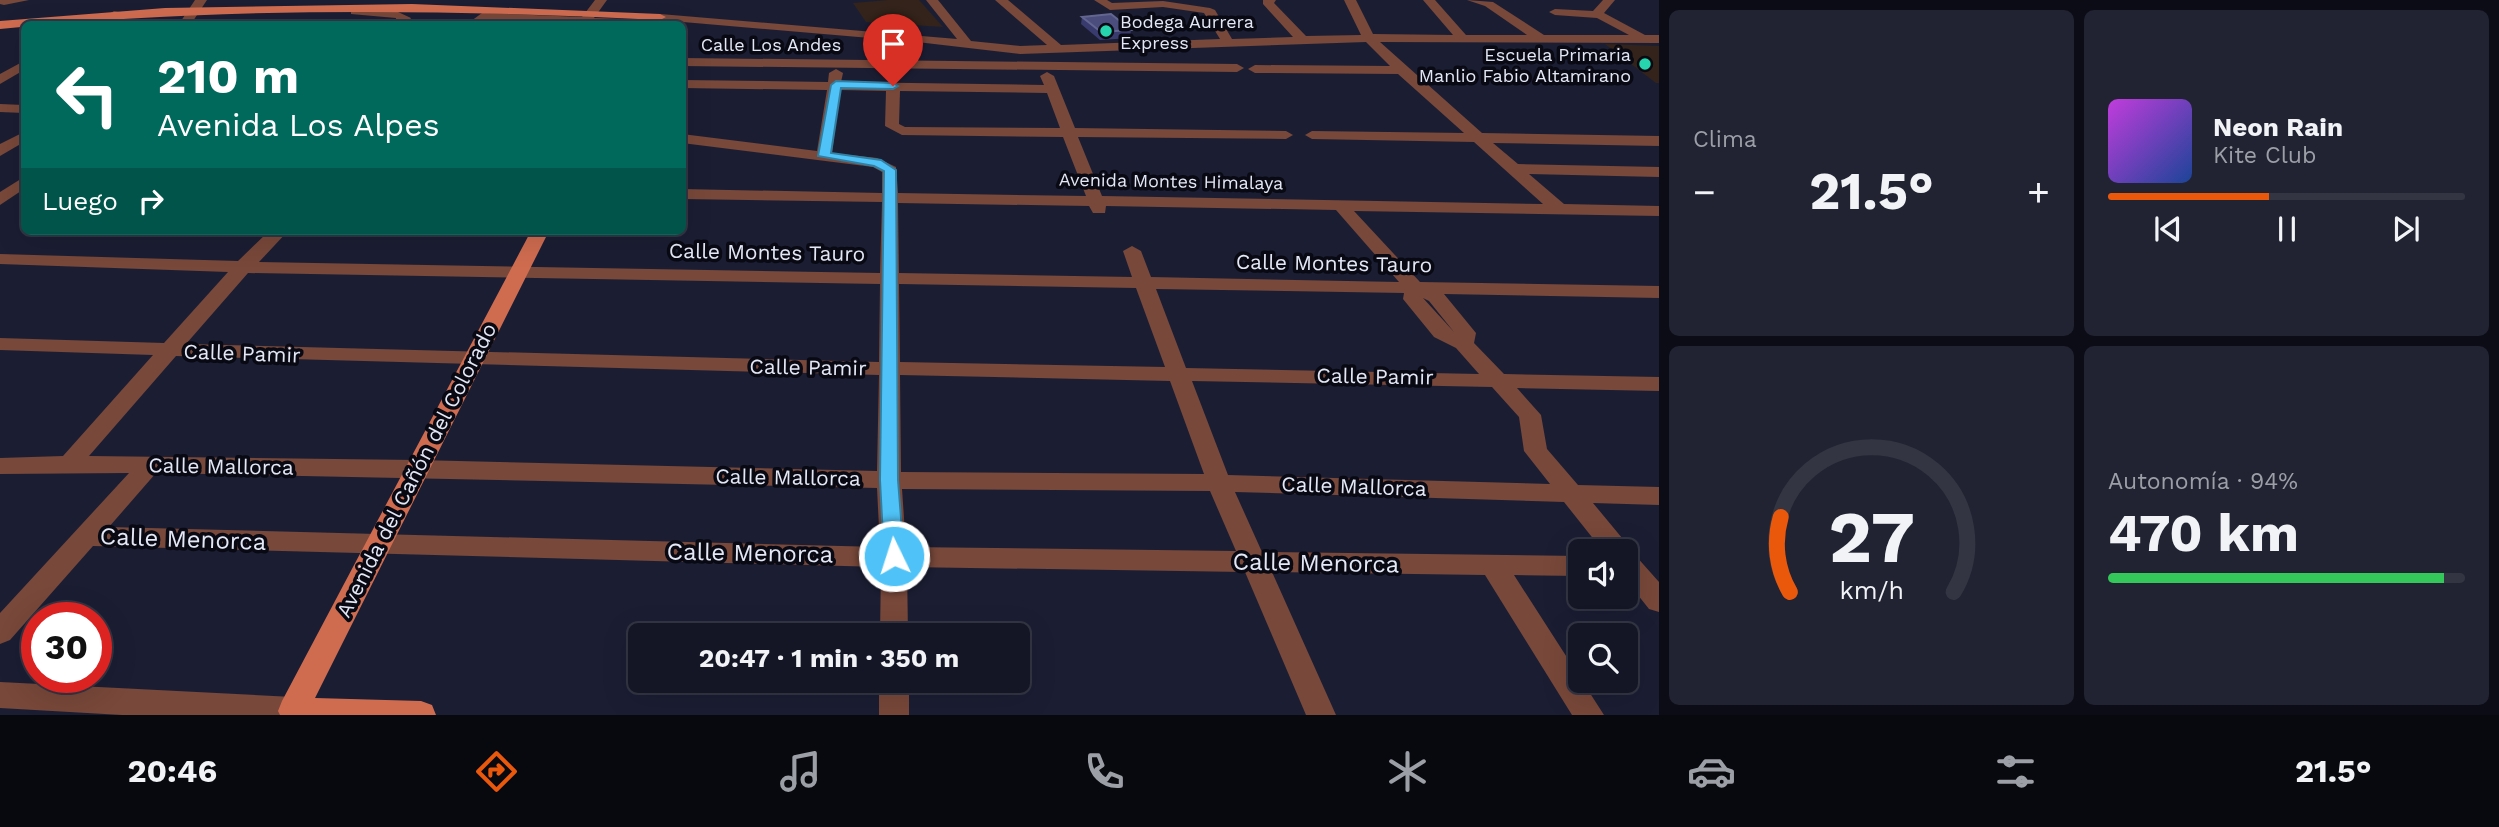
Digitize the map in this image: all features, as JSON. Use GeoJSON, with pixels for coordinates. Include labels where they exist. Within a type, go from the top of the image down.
{"type":"FeatureCollection","features":[{"type":"Feature","properties":{"kind":"main road"},"geometry":{"type":"LineString","coordinates":[[193,12],[294,2],[588,16]]}},
{"type":"Feature","properties":{"kind":"main road"},"geometry":{"type":"LineString","coordinates":[[72,21],[108,19]]}},
{"type":"Feature","properties":{"kind":"main road"},"geometry":{"type":"LineString","coordinates":[[1,25],[21,24]]}},
{"type":"Feature","properties":{"kind":"main road","name":"Avenida del Cañón del Colorado"},"geometry":{"type":"LineString","coordinates":[[293,711],[538,235]]}},
{"type":"Feature","properties":{"kind":"main road"},"geometry":{"type":"LineString","coordinates":[[293,711],[421,715]]}},
{"type":"Feature","properties":{"kind":"street"},"geometry":{"type":"LineString","coordinates":[[4,2],[23,0]]}},
{"type":"Feature","properties":{"kind":"street"},"geometry":{"type":"LineString","coordinates":[[588,16],[601,0]]}},
{"type":"Feature","properties":{"kind":"street"},"geometry":{"type":"LineString","coordinates":[[932,0],[968,45]]}},
{"type":"Feature","properties":{"kind":"street"},"geometry":{"type":"LineString","coordinates":[[1001,0],[1060,50]]}},
{"type":"Feature","properties":{"kind":"street"},"geometry":{"type":"LineString","coordinates":[[1100,0],[1110,7],[1163,4],[1206,10],[1211,12],[1227,41]]}},
{"type":"Feature","properties":{"kind":"street"},"geometry":{"type":"LineString","coordinates":[[1252,0],[1268,1],[1302,39]]}},
{"type":"Feature","properties":{"kind":"street"},"geometry":{"type":"LineString","coordinates":[[1429,0],[1462,38]]}},
{"type":"Feature","properties":{"kind":"street"},"geometry":{"type":"LineString","coordinates":[[1473,0],[1489,4],[1540,38]]}},
{"type":"Feature","properties":{"kind":"street"},"geometry":{"type":"LineString","coordinates":[[1600,15],[1598,12],[1609,0]]}},
{"type":"Feature","properties":{"kind":"street"},"geometry":{"type":"LineString","coordinates":[[1353,1],[1372,41],[1401,70],[1559,209]]}},
{"type":"Feature","properties":{"kind":"street"},"geometry":{"type":"LineString","coordinates":[[293,12],[386,6],[403,21]]}},
{"type":"Feature","properties":{"kind":"street"},"geometry":{"type":"LineString","coordinates":[[108,19],[193,12]]}},
{"type":"Feature","properties":{"kind":"street"},"geometry":{"type":"LineString","coordinates":[[1555,12],[1600,15],[1644,39]]}},
{"type":"Feature","properties":{"kind":"street"},"geometry":{"type":"LineString","coordinates":[[477,20],[588,16],[645,21]]}},
{"type":"Feature","properties":{"kind":"street"},"geometry":{"type":"LineString","coordinates":[[686,24],[1041,51],[1227,41],[1372,41]]}},
{"type":"Feature","properties":{"kind":"street"},"geometry":{"type":"LineString","coordinates":[[1240,48],[1462,38],[1659,39]]}},
{"type":"Feature","properties":{"kind":"street"},"geometry":{"type":"LineString","coordinates":[[1041,51],[1067,134],[1097,206]]}},
{"type":"Feature","properties":{"kind":"street","name":"Calle Los Andes"},"geometry":{"type":"LineString","coordinates":[[686,62],[1237,68]]}},
{"type":"Feature","properties":{"kind":"street"},"geometry":{"type":"LineString","coordinates":[[824,156],[837,63]]}},
{"type":"Feature","properties":{"kind":"street"},"geometry":{"type":"LineString","coordinates":[[0,80],[21,67]]}},
{"type":"Feature","properties":{"kind":"street"},"geometry":{"type":"LineString","coordinates":[[1255,69],[1401,70]]}},
{"type":"Feature","properties":{"kind":"street","name":"Calle Los Andes"},"geometry":{"type":"LineString","coordinates":[[686,84],[1051,89]]}},
{"type":"Feature","properties":{"kind":"street"},"geometry":{"type":"LineString","coordinates":[[893,86],[892,126],[895,129],[1067,134],[1286,135]]}},
{"type":"Feature","properties":{"kind":"street"},"geometry":{"type":"LineString","coordinates":[[0,108],[20,108]]}},
{"type":"Feature","properties":{"kind":"street"},"geometry":{"type":"LineString","coordinates":[[0,118],[20,108]]}},
{"type":"Feature","properties":{"kind":"street"},"geometry":{"type":"LineString","coordinates":[[1312,135],[1659,141]]}},
{"type":"Feature","properties":{"kind":"street"},"geometry":{"type":"LineString","coordinates":[[0,151],[21,138]]}},
{"type":"Feature","properties":{"kind":"street"},"geometry":{"type":"LineString","coordinates":[[686,139],[824,156],[885,166],[890,170],[889,480],[894,556],[894,623]]}},
{"type":"Feature","properties":{"kind":"street"},"geometry":{"type":"LineString","coordinates":[[1514,169],[1659,172]]}},
{"type":"Feature","properties":{"kind":"street"},"geometry":{"type":"LineString","coordinates":[[0,187],[21,189]]}},
{"type":"Feature","properties":{"kind":"street"},"geometry":{"type":"LineString","coordinates":[[0,200],[21,190]]}},
{"type":"Feature","properties":{"kind":"street"},"geometry":{"type":"LineString","coordinates":[[0,214],[21,190]]}},
{"type":"Feature","properties":{"kind":"street","name":"Avenida Montes Himalaya"},"geometry":{"type":"LineString","coordinates":[[686,194],[888,203]]}},
{"type":"Feature","properties":{"kind":"street","name":"Avenida Montes Himalaya"},"geometry":{"type":"LineString","coordinates":[[686,203],[1659,211]]}},
{"type":"Feature","properties":{"kind":"street"},"geometry":{"type":"LineString","coordinates":[[1344,210],[1414,287],[1413,299],[1441,333],[1463,344],[1530,415],[1536,451],[1573,492],[1608,539]]}},
{"type":"Feature","properties":{"kind":"street","name":"Avenida Montes Himalaya"},"geometry":{"type":"LineString","coordinates":[[1374,210],[1659,219]]}},
{"type":"Feature","properties":{"kind":"street"},"geometry":{"type":"LineString","coordinates":[[69,464],[243,267],[275,235]]}},
{"type":"Feature","properties":{"kind":"street"},"geometry":{"type":"LineString","coordinates":[[1132,251],[1219,483],[1321,715]]}},
{"type":"Feature","properties":{"kind":"street","name":"Calle Montes Tauro"},"geometry":{"type":"LineString","coordinates":[[0,259],[243,267],[888,276],[1659,292]]}},
{"type":"Feature","properties":{"kind":"street","name":"Calle Pamir"},"geometry":{"type":"LineString","coordinates":[[0,344],[473,359],[1659,384]]}},
{"type":"Feature","properties":{"kind":"street","name":"Calle Mallorca"},"geometry":{"type":"LineString","coordinates":[[0,466],[69,464],[417,468],[889,480],[1219,483],[1659,496]]}},
{"type":"Feature","properties":{"kind":"street"},"geometry":{"type":"LineString","coordinates":[[0,632],[150,465]]}},
{"type":"Feature","properties":{"kind":"street","name":"Calle Menorca"},"geometry":{"type":"LineString","coordinates":[[87,536],[894,556],[1568,566]]}},
{"type":"Feature","properties":{"kind":"street"},"geometry":{"type":"LineString","coordinates":[[1494,567],[1590,715]]}},
{"type":"Feature","properties":{"kind":"street"},"geometry":{"type":"LineString","coordinates":[[1638,577],[1659,601]]}},
{"type":"Feature","properties":{"kind":"street"},"geometry":{"type":"LineString","coordinates":[[894,693],[894,715]]}},
{"type":"Feature","properties":{"kind":"street"},"geometry":{"type":"LineString","coordinates":[[0,695],[293,711]]}},
{"type":"Feature","properties":{"kind":"shaded area"},"geometry":{"type":"Polygon","coordinates":[[[919,0],[943,27],[866,22],[853,3],[919,0]]]}},
{"type":"Feature","properties":{"kind":"shaded area","name":"Escuela Primaria Manlio Fabio Altamirano"},"geometry":{"type":"Polygon","coordinates":[[[1605,44],[1659,46],[1659,83],[1656,83],[1605,44]]]}},
{"type":"Feature","properties":{"kind":"building"},"geometry":{"type":"Polygon","coordinates":[[[1111,14],[1131,30],[1101,32],[1082,17],[1111,14]]]}},
{"type":"Feature","properties":{"kind":"place","name":"Bodega Aurrera Express"},"geometry":{"type":"Point","coordinates":[1106,31]}},
{"type":"Feature","properties":{"kind":"place","name":"Escuela Primaria Manlio Fabio Altamirano"},"geometry":{"type":"Point","coordinates":[1645,64]}},
{"type":"Feature","properties":{"kind":"route"},"geometry":{"type":"LineString","coordinates":[[893,86],[836,85],[824,156],[877,163],[890,170],[889,480],[894,556]]}}]}
